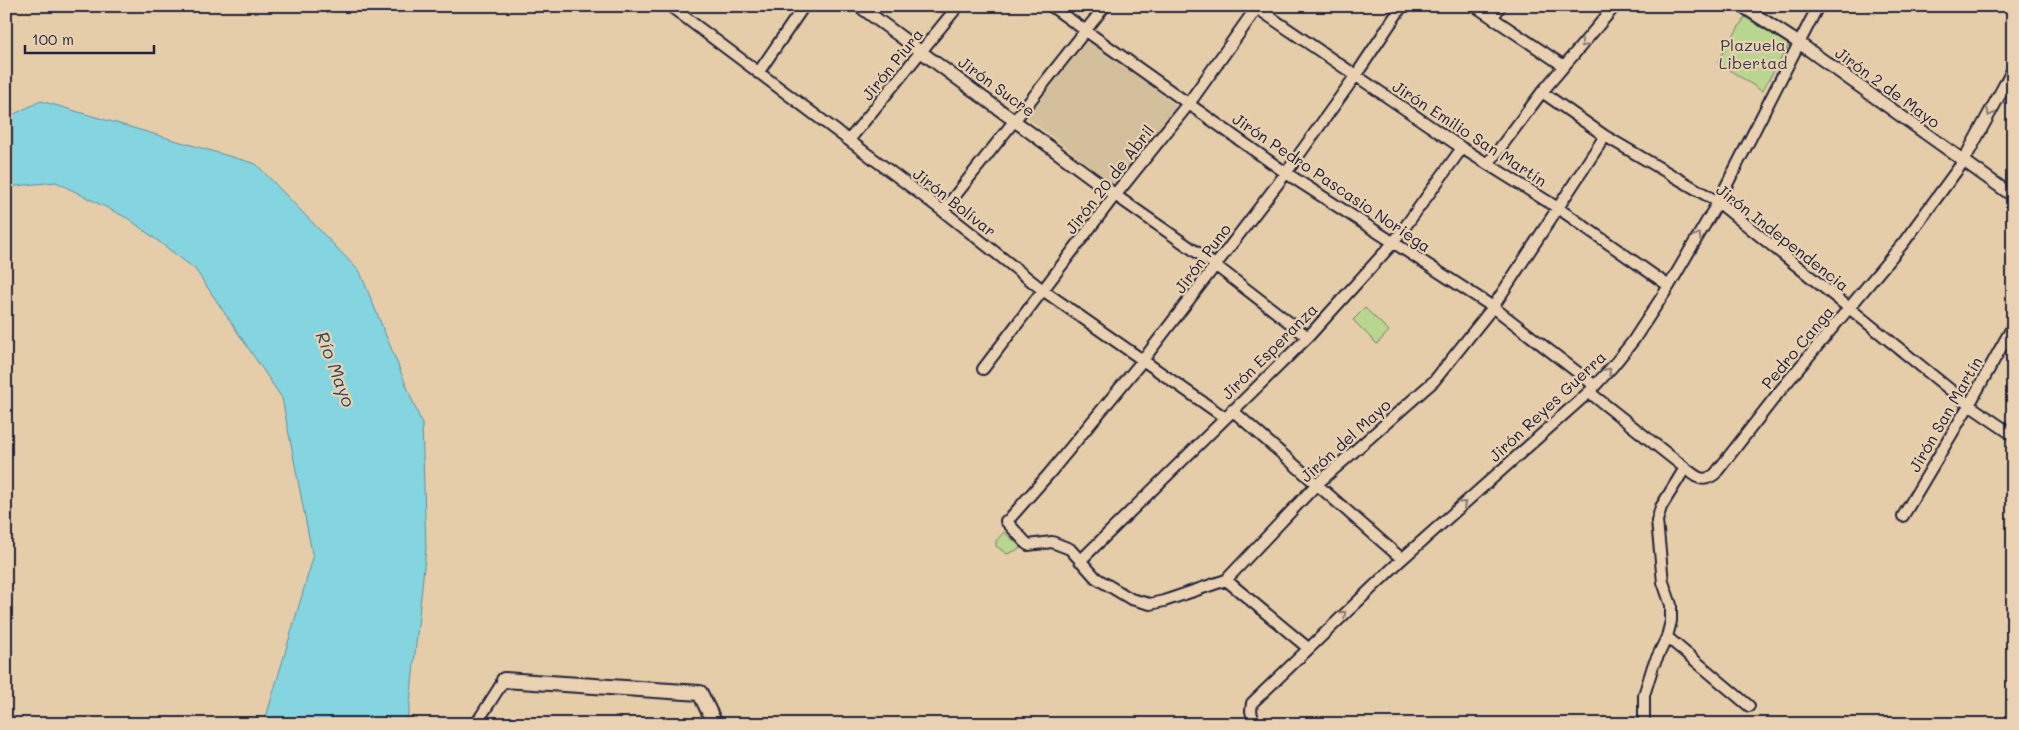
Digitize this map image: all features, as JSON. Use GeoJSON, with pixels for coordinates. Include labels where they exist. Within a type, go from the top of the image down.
{"type":"FeatureCollection","features":[{"type":"Feature","properties":{"kind":"main road"},"geometry":{"type":"LineString","coordinates":[[504,680],[700,693],[715,724]]}},
{"type":"Feature","properties":{"kind":"street","name":"Jirón Bolívar"},"geometry":{"type":"LineString","coordinates":[[670,6],[943,211],[1044,292],[1224,418]]}},
{"type":"Feature","properties":{"kind":"street"},"geometry":{"type":"LineString","coordinates":[[758,73],[804,6]]}},
{"type":"Feature","properties":{"kind":"street","name":"Jirón Sucre"},"geometry":{"type":"LineString","coordinates":[[859,6],[1115,194]]}},
{"type":"Feature","properties":{"kind":"street","name":"Jirón Piura"},"geometry":{"type":"LineString","coordinates":[[849,140],[958,6]]}},
{"type":"Feature","properties":{"kind":"street","name":"Jirón Pedro Pascasio Noriega"},"geometry":{"type":"LineString","coordinates":[[1051,6],[1286,173],[1492,307],[1684,468],[1700,479],[1708,479]]}},
{"type":"Feature","properties":{"kind":"street"},"geometry":{"type":"LineString","coordinates":[[943,211],[1105,6]]}},
{"type":"Feature","properties":{"kind":"street","name":"Jirón Puno"},"geometry":{"type":"LineString","coordinates":[[1028,545],[1008,519],[1048,475],[1143,360],[1286,173],[1356,75],[1402,6]]}},
{"type":"Feature","properties":{"kind":"street"},"geometry":{"type":"LineString","coordinates":[[1474,6],[1564,66]]}},
{"type":"Feature","properties":{"kind":"street"},"geometry":{"type":"LineString","coordinates":[[1493,18],[1500,6]]}},
{"type":"Feature","properties":{"kind":"street"},"geometry":{"type":"LineString","coordinates":[[1488,164],[1542,92],[1615,6]]}},
{"type":"Feature","properties":{"kind":"street","name":"Jirón 2 de Mayo"},"geometry":{"type":"LineString","coordinates":[[1742,6],[1798,43],[2013,196]]}},
{"type":"Feature","properties":{"kind":"street","name":"Jirón Reyes Guerra"},"geometry":{"type":"LineString","coordinates":[[1254,724],[1251,711],[1252,703],[1402,559],[1592,389],[1633,341],[1669,286],[1718,202],[1818,6]]}},
{"type":"Feature","properties":{"kind":"street","name":"Jirón Emilio San Martín"},"geometry":{"type":"LineString","coordinates":[[1256,7],[1462,148],[1558,208],[1669,286]]}},
{"type":"Feature","properties":{"kind":"street","name":"Jirón 20 de Abril"},"geometry":{"type":"LineString","coordinates":[[983,369],[1044,292],[1115,194],[1189,104],[1256,7]]}},
{"type":"Feature","properties":{"kind":"street"},"geometry":{"type":"LineString","coordinates":[[1963,162],[2013,70]]}},
{"type":"Feature","properties":{"kind":"street","name":"Jirón Independencia"},"geometry":{"type":"LineString","coordinates":[[1542,92],[1605,136],[1718,202],[1969,405],[2013,435]]}},
{"type":"Feature","properties":{"kind":"street","name":"Jirón del Mayo"},"geometry":{"type":"LineString","coordinates":[[1028,545],[1052,542],[1070,549],[1096,578],[1131,599],[1150,604],[1226,580],[1316,485],[1434,381],[1492,307],[1605,136]]}},
{"type":"Feature","properties":{"kind":"street"},"geometry":{"type":"LineString","coordinates":[[1596,150],[1618,144]]}},
{"type":"Feature","properties":{"kind":"street","name":"Jirón Esperanza"},"geometry":{"type":"LineString","coordinates":[[1080,561],[1308,337],[1394,242],[1462,148]]}},
{"type":"Feature","properties":{"kind":"street","name":"Pedro Canga"},"geometry":{"type":"LineString","coordinates":[[1708,479],[1715,474],[1779,392],[1904,242],[1963,162]]}},
{"type":"Feature","properties":{"kind":"street"},"geometry":{"type":"LineString","coordinates":[[1115,194],[1215,265],[1308,337]]}},
{"type":"Feature","properties":{"kind":"street","name":"Jirón San Martín"},"geometry":{"type":"LineString","coordinates":[[1903,516],[1969,405],[2013,326]]}},
{"type":"Feature","properties":{"kind":"street"},"geometry":{"type":"LineString","coordinates":[[1232,410],[1402,559]]}},
{"type":"Feature","properties":{"kind":"street"},"geometry":{"type":"LineString","coordinates":[[1644,724],[1644,695],[1653,666],[1667,637],[1671,621],[1671,605],[1663,582],[1658,520],[1661,507],[1684,468]]}},
{"type":"Feature","properties":{"kind":"street"},"geometry":{"type":"LineString","coordinates":[[1226,580],[1308,648]]}},
{"type":"Feature","properties":{"kind":"street"},"geometry":{"type":"LineString","coordinates":[[1667,637],[1749,706]]}},
{"type":"Feature","properties":{"kind":"street"},"geometry":{"type":"LineString","coordinates":[[476,724],[504,680]]}},
{"type":"Feature","properties":{"kind":"shaded area"},"geometry":{"type":"Polygon","coordinates":[[[1858,6],[1880,6],[1874,16],[1858,6]]]}},
{"type":"Feature","properties":{"kind":"shaded area"},"geometry":{"type":"Polygon","coordinates":[[[1086,40],[1091,40],[1174,104],[1176,108],[1176,111],[1116,184],[1113,184],[1028,118],[1086,40]]]}},
{"type":"Feature","properties":{"kind":"green space","name":"Plazuela Libertad"},"geometry":{"type":"Polygon","coordinates":[[[1745,17],[1789,45],[1762,91],[1717,62],[1745,17]]]}},
{"type":"Feature","properties":{"kind":"green space"},"geometry":{"type":"Polygon","coordinates":[[[1365,308],[1389,331],[1377,344],[1353,320],[1365,308]]]}},
{"type":"Feature","properties":{"kind":"green space"},"geometry":{"type":"Polygon","coordinates":[[[1004,532],[1022,548],[1007,554],[996,546],[996,541],[1004,532]]]}},
{"type":"Feature","properties":{"kind":"water","name":"Río Mayo"},"geometry":{"type":"Polygon","coordinates":[[[41,101],[256,164],[360,272],[422,424],[426,548],[409,712],[404,724],[264,724],[313,558],[282,398],[195,269],[129,219],[56,182],[6,187],[6,118],[41,101]]]}}]}
